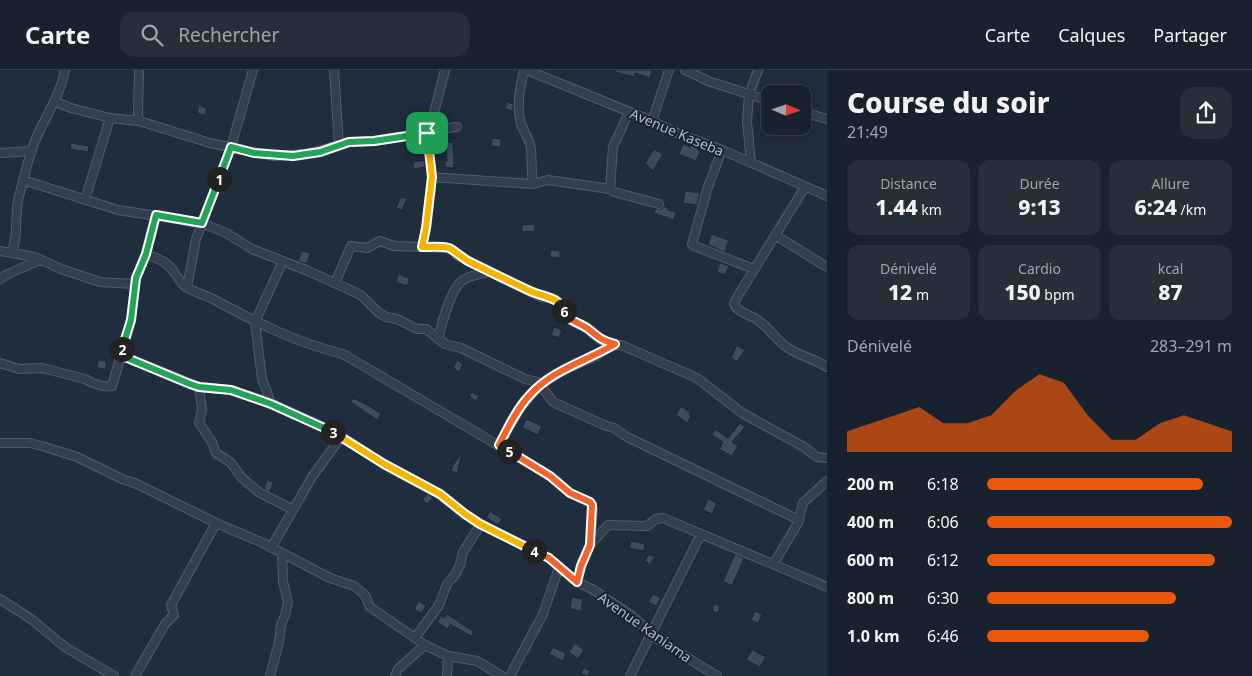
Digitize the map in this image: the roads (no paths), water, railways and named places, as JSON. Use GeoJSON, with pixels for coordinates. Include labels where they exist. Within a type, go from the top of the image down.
{"type":"FeatureCollection","features":[{"type":"Feature","properties":{"kind":"street"},"geometry":{"type":"LineString","coordinates":[[11,253],[15,244],[16,212],[32,151],[39,132],[56,102],[66,70]]}},
{"type":"Feature","properties":{"kind":"street"},"geometry":{"type":"LineString","coordinates":[[139,70],[139,121]]}},
{"type":"Feature","properties":{"kind":"street"},"geometry":{"type":"LineString","coordinates":[[187,288],[196,239],[231,147],[253,70]]}},
{"type":"Feature","properties":{"kind":"street"},"geometry":{"type":"LineString","coordinates":[[334,70],[339,144]]}},
{"type":"Feature","properties":{"kind":"street"},"geometry":{"type":"LineString","coordinates":[[422,247],[432,177],[429,131],[446,70]]}},
{"type":"Feature","properties":{"kind":"street"},"geometry":{"type":"LineString","coordinates":[[526,70],[519,90],[518,106],[522,125],[531,148],[530,163],[533,184]]}},
{"type":"Feature","properties":{"kind":"street","name":"Avenue Kaseba"},"geometry":{"type":"LineString","coordinates":[[526,70],[652,121],[677,134],[722,150],[827,196]]}},
{"type":"Feature","properties":{"kind":"street"},"geometry":{"type":"LineString","coordinates":[[652,121],[670,70]]}},
{"type":"Feature","properties":{"kind":"street"},"geometry":{"type":"LineString","coordinates":[[685,70],[708,81],[761,98]]}},
{"type":"Feature","properties":{"kind":"street"},"geometry":{"type":"LineString","coordinates":[[751,163],[747,121],[749,95],[758,70]]}},
{"type":"Feature","properties":{"kind":"street"},"geometry":{"type":"LineString","coordinates":[[56,102],[110,118],[139,121],[210,143],[254,153],[287,156],[320,152],[349,142],[374,141],[457,127]]}},
{"type":"Feature","properties":{"kind":"street"},"geometry":{"type":"LineString","coordinates":[[610,189],[613,146],[629,112]]}},
{"type":"Feature","properties":{"kind":"street"},"geometry":{"type":"LineString","coordinates":[[811,115],[827,119]]}},
{"type":"Feature","properties":{"kind":"street"},"geometry":{"type":"LineString","coordinates":[[85,200],[110,118]]}},
{"type":"Feature","properties":{"kind":"street"},"geometry":{"type":"LineString","coordinates":[[722,150],[708,187],[692,244],[754,269]]}},
{"type":"Feature","properties":{"kind":"street"},"geometry":{"type":"LineString","coordinates":[[0,153],[32,151]]}},
{"type":"Feature","properties":{"kind":"street"},"geometry":{"type":"LineString","coordinates":[[432,177],[533,184],[548,180],[610,189],[614,192],[659,204]]}},
{"type":"Feature","properties":{"kind":"street"},"geometry":{"type":"LineString","coordinates":[[24,180],[118,210],[202,223],[226,233],[252,249],[361,295],[378,312],[386,317],[397,319],[416,329],[426,329],[445,344],[461,348],[525,379],[534,380],[541,384],[552,402],[614,428],[627,437],[799,520]]}},
{"type":"Feature","properties":{"kind":"street"},"geometry":{"type":"LineString","coordinates":[[805,187],[734,304],[736,309],[755,318],[792,350],[827,367]]}},
{"type":"Feature","properties":{"kind":"street"},"geometry":{"type":"LineString","coordinates":[[0,363],[20,369],[42,368],[109,387],[114,384],[120,355],[131,320],[134,284],[146,254],[156,215]]}},
{"type":"Feature","properties":{"kind":"street"},"geometry":{"type":"LineString","coordinates":[[775,235],[827,267]]}},
{"type":"Feature","properties":{"kind":"street"},"geometry":{"type":"LineString","coordinates":[[335,283],[351,246],[367,248],[380,241],[394,246],[447,248],[453,250],[457,255],[490,272],[542,296],[554,299],[563,307],[567,318],[587,328],[601,340],[621,345],[696,378],[742,414],[804,447],[817,457],[827,458]]}},
{"type":"Feature","properties":{"kind":"street"},"geometry":{"type":"LineString","coordinates":[[0,250],[30,256],[100,282],[134,284]]}},
{"type":"Feature","properties":{"kind":"street"},"geometry":{"type":"LineString","coordinates":[[146,254],[164,261],[174,272],[180,283],[187,288],[210,297],[256,322],[320,348],[343,354],[550,476],[570,493],[590,502],[593,517],[590,545],[581,566],[577,582]]}},
{"type":"Feature","properties":{"kind":"street"},"geometry":{"type":"LineString","coordinates":[[0,279],[40,260]]}},
{"type":"Feature","properties":{"kind":"street"},"geometry":{"type":"LineString","coordinates":[[271,404],[262,379],[256,322],[283,261]]}},
{"type":"Feature","properties":{"kind":"street"},"geometry":{"type":"LineString","coordinates":[[438,339],[455,289],[461,282],[470,277],[490,272]]}},
{"type":"Feature","properties":{"kind":"street"},"geometry":{"type":"LineString","coordinates":[[499,445],[515,414],[529,395],[541,384],[556,374],[596,356],[615,344]]}},
{"type":"Feature","properties":{"kind":"street","name":"Avenue Kaniama"},"geometry":{"type":"LineString","coordinates":[[120,355],[199,387],[231,390],[271,404],[332,431],[384,464],[440,494],[480,524],[549,558],[577,582],[632,616],[650,634],[718,676]]}},
{"type":"Feature","properties":{"kind":"street"},"geometry":{"type":"LineString","coordinates":[[199,387],[202,410],[199,423],[212,442],[216,453],[230,462],[235,471],[250,486],[292,509]]}},
{"type":"Feature","properties":{"kind":"street"},"geometry":{"type":"LineString","coordinates":[[271,548],[312,477],[341,437]]}},
{"type":"Feature","properties":{"kind":"street"},"geometry":{"type":"LineString","coordinates":[[0,442],[30,443],[77,457],[122,480],[137,484],[330,578],[362,591],[366,595],[370,607],[425,645],[448,656],[477,661],[502,676]]}},
{"type":"Feature","properties":{"kind":"street"},"geometry":{"type":"LineString","coordinates":[[774,563],[799,520],[803,503],[826,484]]}},
{"type":"Feature","properties":{"kind":"street"},"geometry":{"type":"LineString","coordinates":[[593,517],[608,525],[647,526],[656,519],[663,518],[774,563],[827,587]]}},
{"type":"Feature","properties":{"kind":"street"},"geometry":{"type":"LineString","coordinates":[[135,676],[165,624],[174,615],[171,605],[216,523]]}},
{"type":"Feature","properties":{"kind":"street"},"geometry":{"type":"LineString","coordinates":[[415,638],[439,605],[446,584],[455,575],[463,552],[480,524]]}},
{"type":"Feature","properties":{"kind":"street"},"geometry":{"type":"LineString","coordinates":[[590,545],[608,525]]}},
{"type":"Feature","properties":{"kind":"street"},"geometry":{"type":"LineString","coordinates":[[630,676],[700,534]]}},
{"type":"Feature","properties":{"kind":"street"},"geometry":{"type":"LineString","coordinates":[[270,676],[279,642],[281,625],[288,603],[283,581],[282,553]]}},
{"type":"Feature","properties":{"kind":"street"},"geometry":{"type":"LineString","coordinates":[[510,676],[543,614],[559,567]]}},
{"type":"Feature","properties":{"kind":"street"},"geometry":{"type":"LineString","coordinates":[[0,599],[31,619],[65,647],[114,676]]}},
{"type":"Feature","properties":{"kind":"street"},"geometry":{"type":"LineString","coordinates":[[395,676],[398,669],[425,645]]}},
{"type":"Feature","properties":{"kind":"street"},"geometry":{"type":"LineString","coordinates":[[447,676],[448,656]]}}]}
